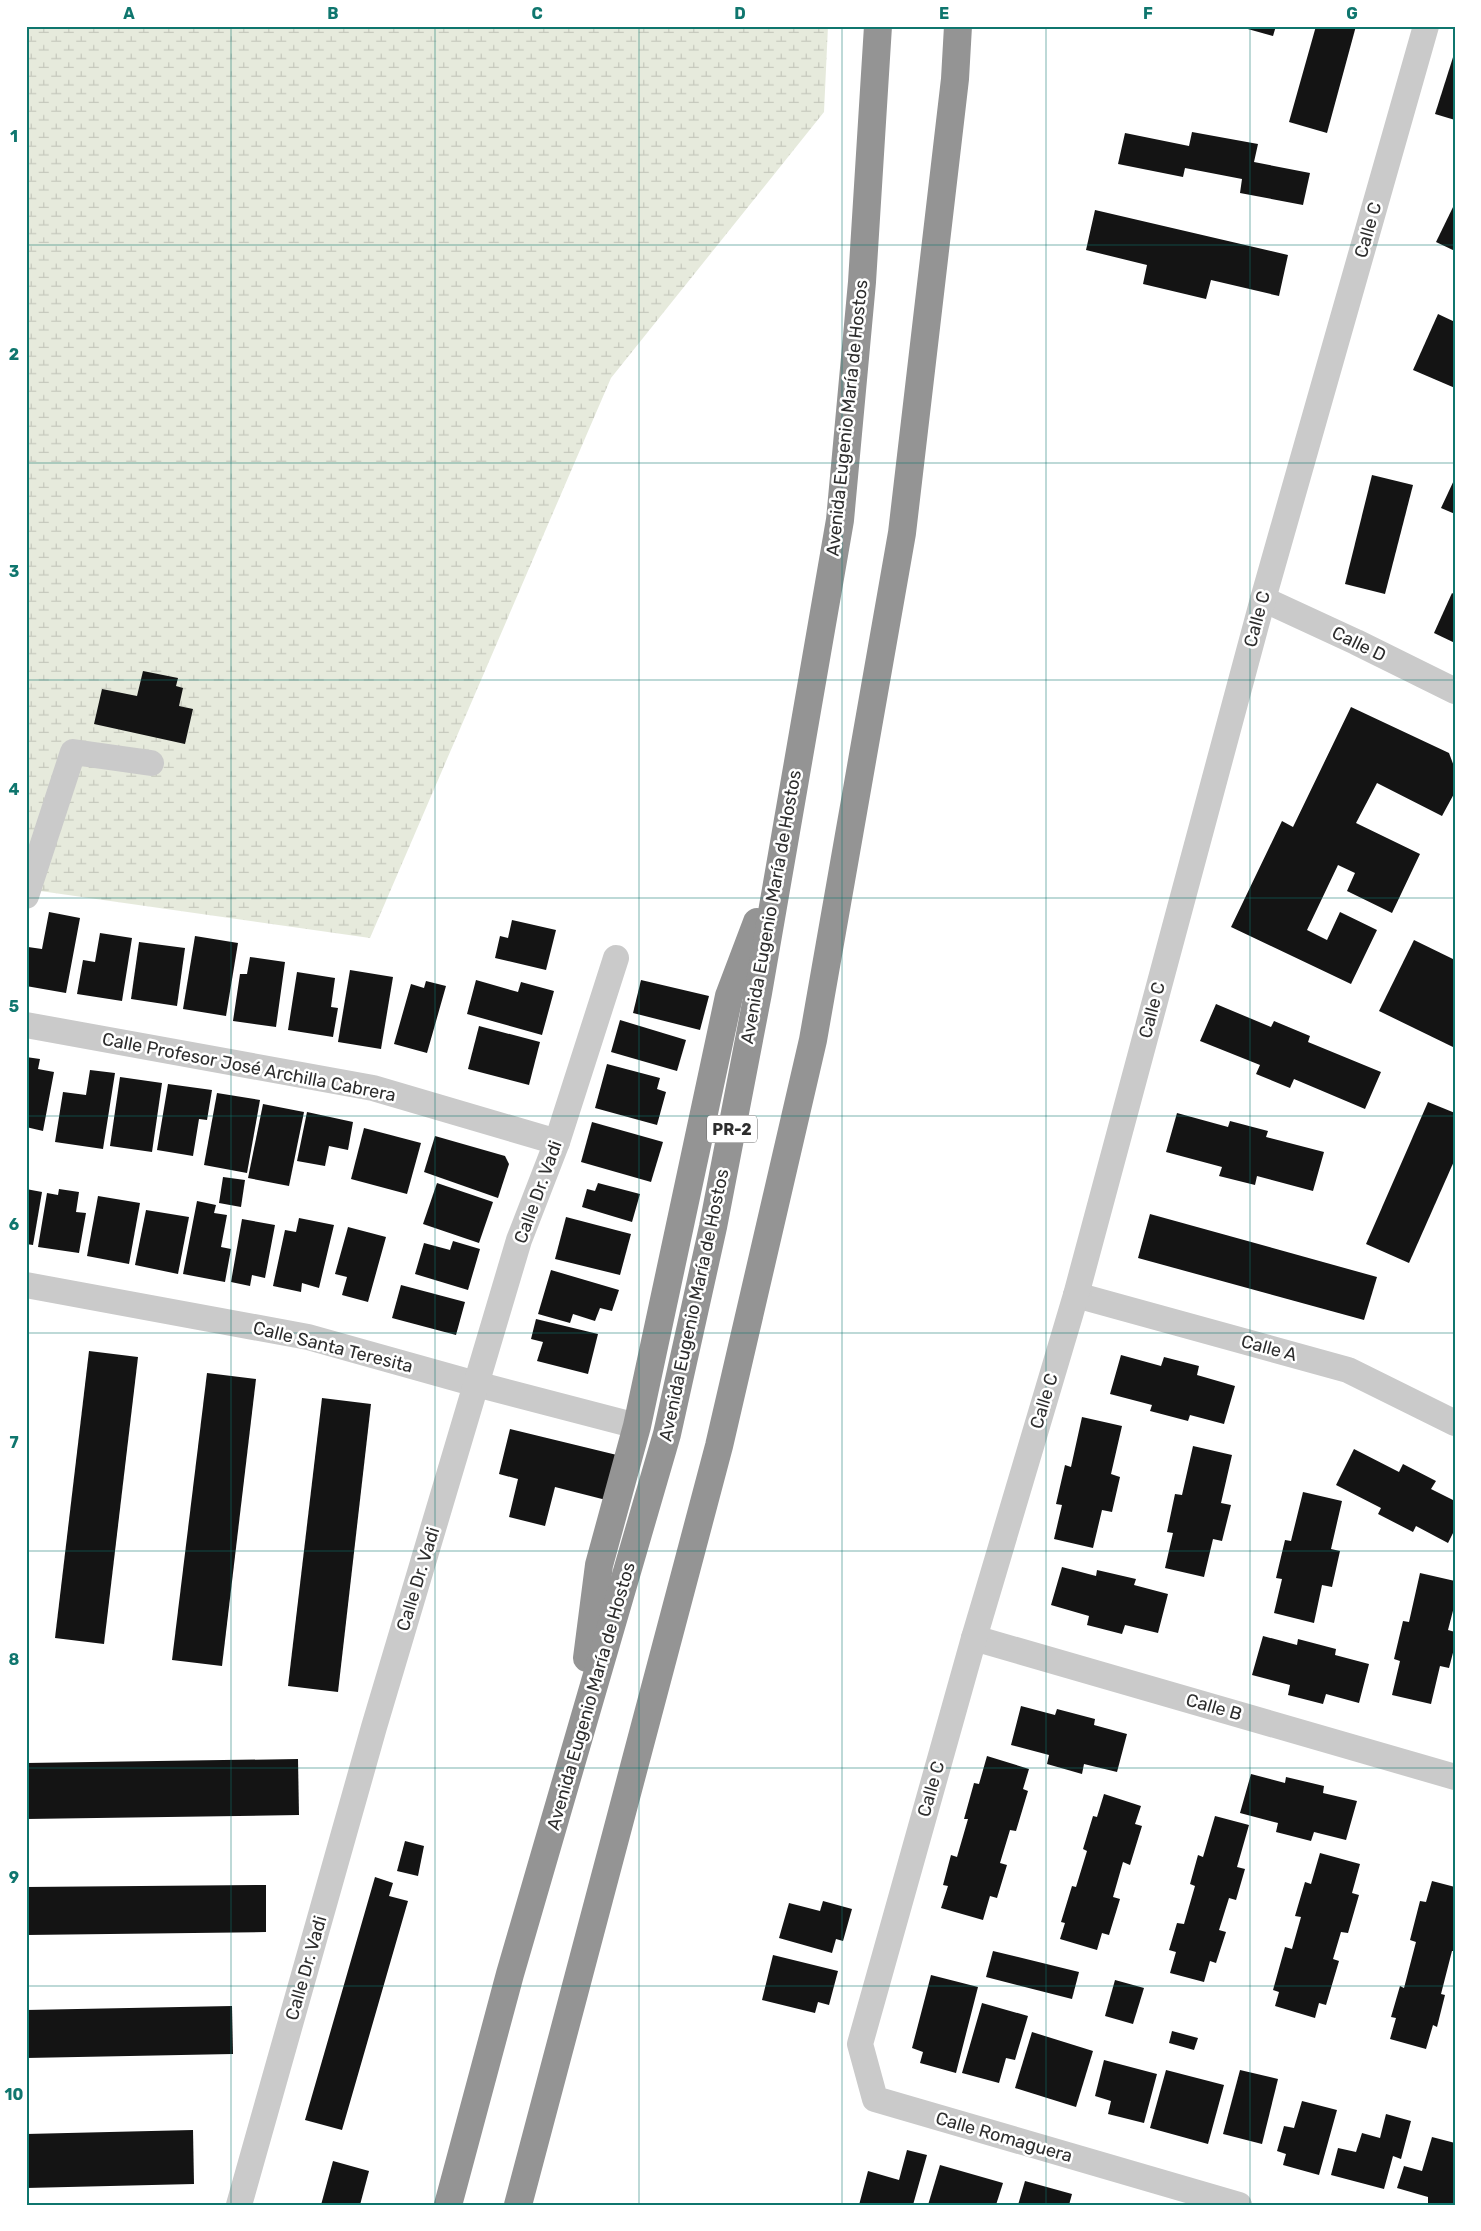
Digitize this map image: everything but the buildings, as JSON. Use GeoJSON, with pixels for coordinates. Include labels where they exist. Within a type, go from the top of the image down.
{"type":"FeatureCollection","features":[{"type":"Feature","properties":{"kind":"highway","name":"Avenida Eugenio María de Hostos"},"geometry":{"type":"LineString","coordinates":[[448,2205],[510,1974],[667,1434],[713,1227],[840,520],[862,282],[878,26]]}},
{"type":"Feature","properties":{"kind":"highway"},"geometry":{"type":"LineString","coordinates":[[518,2205],[719,1446],[813,1040],[902,533],[955,79],[958,26]]}},
{"type":"Feature","properties":{"kind":"highway"},"geometry":{"type":"LineString","coordinates":[[576,1745],[599,1565],[637,1426],[729,996],[780,860]]}},
{"type":"Feature","properties":{"kind":"street","name":"Calle C"},"geometry":{"type":"LineString","coordinates":[[874,1993],[974,1638],[1076,1295],[1262,599],[1426,26]]}},
{"type":"Feature","properties":{"kind":"street","name":"Calle D"},"geometry":{"type":"LineString","coordinates":[[1262,599],[1356,642],[1455,691]]}},
{"type":"Feature","properties":{"kind":"street"},"geometry":{"type":"LineString","coordinates":[[26,896],[73,752],[151,763]]}},
{"type":"Feature","properties":{"kind":"street","name":"Calle Dr. Vadi"},"geometry":{"type":"LineString","coordinates":[[239,2205],[374,1727],[519,1240],[557,1142],[616,958]]}},
{"type":"Feature","properties":{"kind":"street","name":"Calle Profesor José Archilla Cabrera"},"geometry":{"type":"LineString","coordinates":[[26,1025],[373,1088],[557,1142]]}},
{"type":"Feature","properties":{"kind":"street","name":"Calle Santa Teresita"},"geometry":{"type":"LineString","coordinates":[[26,1284],[308,1337],[637,1426]]}},
{"type":"Feature","properties":{"kind":"street","name":"Calle A"},"geometry":{"type":"LineString","coordinates":[[1076,1295],[1348,1370],[1455,1423]]}},
{"type":"Feature","properties":{"kind":"street","name":"Calle B"},"geometry":{"type":"LineString","coordinates":[[974,1638],[1455,1777]]}},
{"type":"Feature","properties":{"kind":"street","name":"Calle Romaguera"},"geometry":{"type":"LineString","coordinates":[[874,1993],[860,2044],[876,2099],[1239,2205]]}},
{"type":"Feature","properties":{"kind":"green space"},"geometry":{"type":"Polygon","coordinates":[[[26,26],[828,26],[824,112],[611,378],[370,938],[26,889],[26,26]]]}}]}
